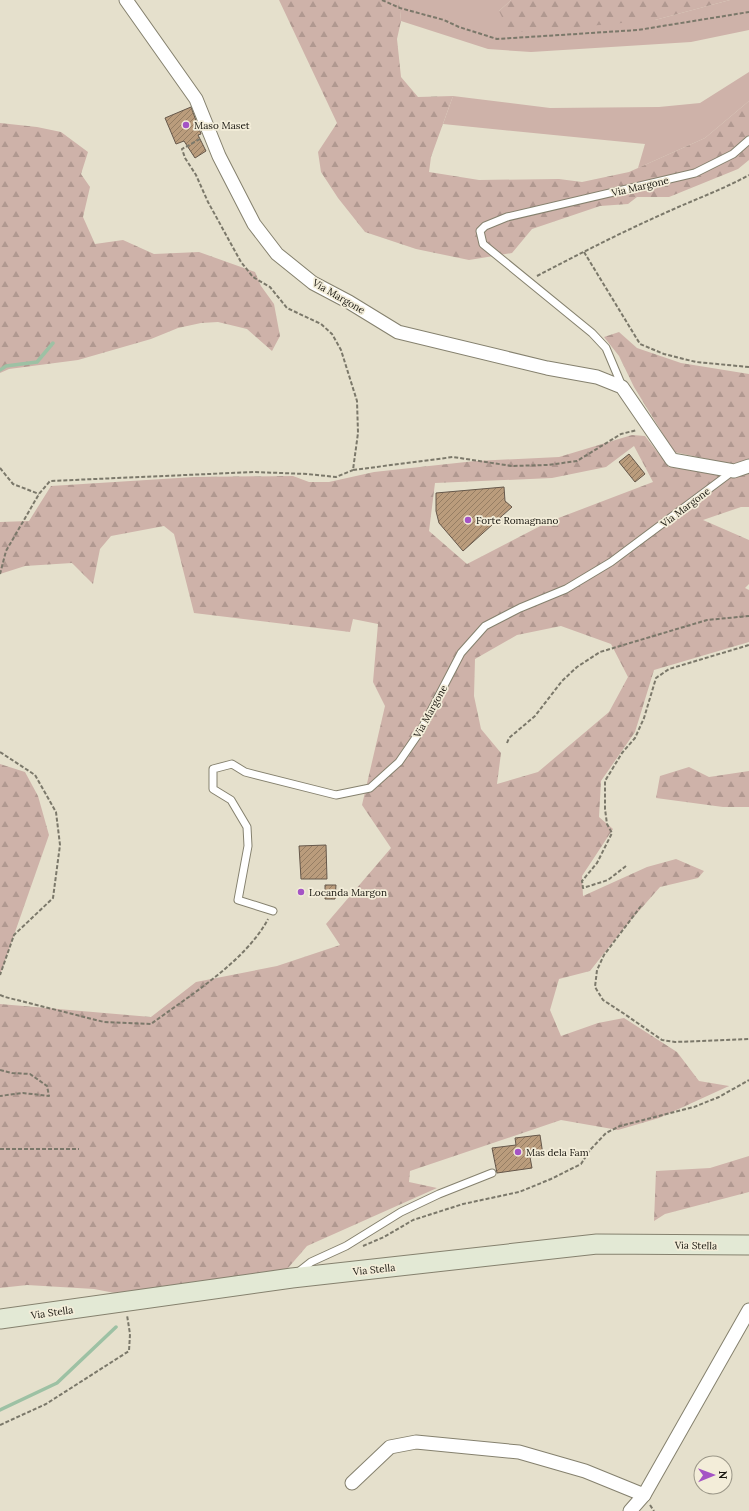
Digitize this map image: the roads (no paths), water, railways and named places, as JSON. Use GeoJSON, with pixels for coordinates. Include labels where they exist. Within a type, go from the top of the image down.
{"type":"FeatureCollection","features":[{"type":"Feature","properties":{"kind":"main road","name":"Via Stella"},"geometry":{"type":"LineString","coordinates":[[0,1319],[292,1278],[597,1244],[749,1245]]}},
{"type":"Feature","properties":{"kind":"street","name":"Via Margone"},"geometry":{"type":"LineString","coordinates":[[126,0],[196,99],[219,156],[254,224],[277,254],[313,283],[349,302],[398,332],[547,368],[597,376],[622,387],[672,460],[734,471],[749,466]]}},
{"type":"Feature","properties":{"kind":"street"},"geometry":{"type":"LineString","coordinates":[[630,1511],[644,1495],[749,1310]]}},
{"type":"Feature","properties":{"kind":"street"},"geometry":{"type":"LineString","coordinates":[[352,1483],[390,1447],[416,1442],[519,1452],[585,1471],[644,1495]]}},
{"type":"Feature","properties":{"kind":"lane","name":"Via Margone"},"geometry":{"type":"LineString","coordinates":[[622,387],[606,348],[592,333],[483,244],[480,231],[485,226],[507,217],[695,173],[733,154],[749,140]]}},
{"type":"Feature","properties":{"kind":"lane","name":"Via Margone"},"geometry":{"type":"LineString","coordinates":[[273,911],[238,900],[248,846],[247,827],[231,800],[213,789],[213,769],[232,764],[245,772],[336,795],[370,788],[399,762],[421,730],[460,653],[485,626],[520,608],[566,589],[611,562],[734,471]]}},
{"type":"Feature","properties":{"kind":"lane"},"geometry":{"type":"LineString","coordinates":[[292,1278],[311,1262],[346,1246],[401,1212],[439,1194],[492,1173]]}},
{"type":"Feature","properties":{"kind":"waterway"},"geometry":{"type":"LineString","coordinates":[[0,370],[6,366],[37,362],[53,343]]}},
{"type":"Feature","properties":{"kind":"waterway"},"geometry":{"type":"LineString","coordinates":[[0,1410],[57,1383],[116,1327]]}},
{"type":"Feature","properties":{"kind":"place","name":"Maso Maset"},"geometry":{"type":"Point","coordinates":[186,125]}},
{"type":"Feature","properties":{"kind":"place","name":"Forte Romagnano"},"geometry":{"type":"Point","coordinates":[468,520]}},
{"type":"Feature","properties":{"kind":"place","name":"Locanda Margon"},"geometry":{"type":"Point","coordinates":[301,892]}},
{"type":"Feature","properties":{"kind":"place","name":"Mas dela Fam"},"geometry":{"type":"Point","coordinates":[518,1152]}}]}
